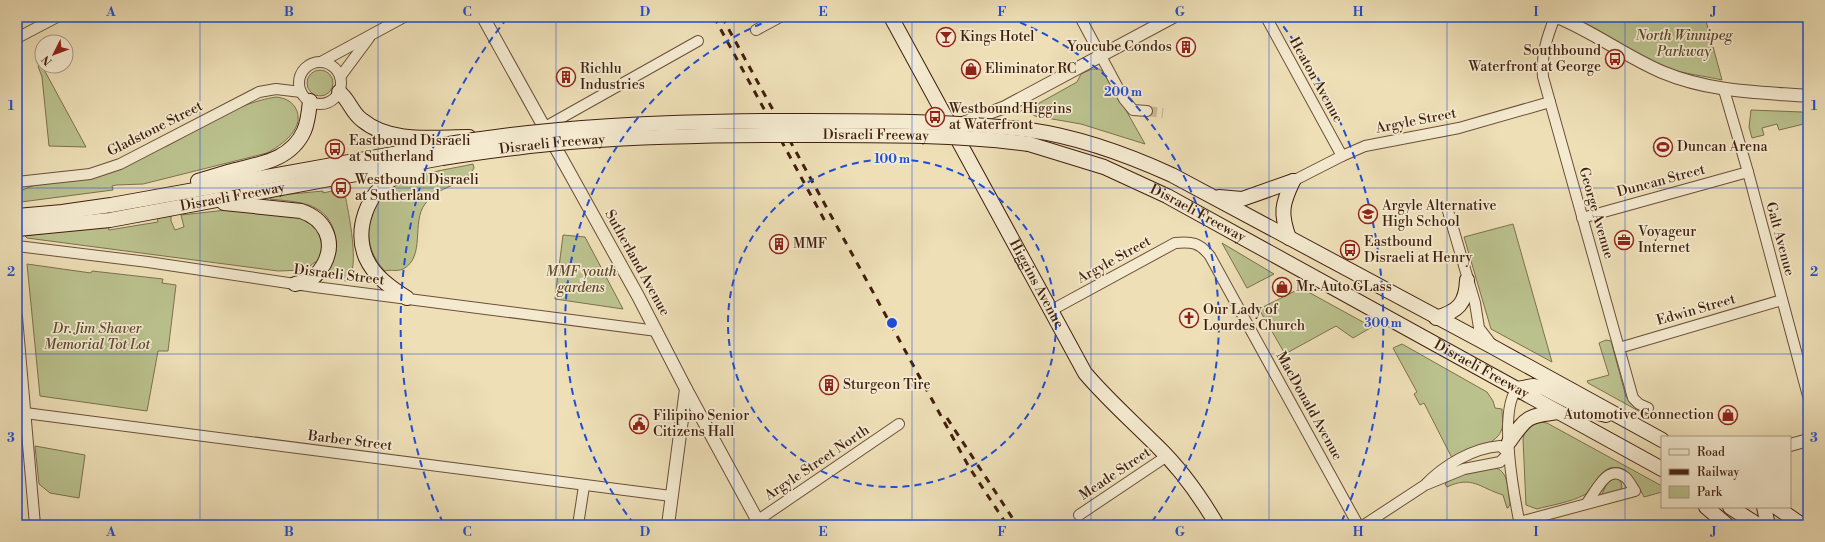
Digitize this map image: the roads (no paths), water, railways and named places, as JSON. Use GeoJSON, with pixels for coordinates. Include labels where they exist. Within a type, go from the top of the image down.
{"type":"FeatureCollection","features":[{"type":"Feature","properties":{"kind":"main road","name":"Higgins Avenue"},"geometry":{"type":"LineString","coordinates":[[891,17],[1085,373],[1098,389],[1167,456],[1187,479],[1217,525]]}},
{"type":"Feature","properties":{"kind":"main road"},"geometry":{"type":"LineString","coordinates":[[339,92],[358,117],[375,128],[409,138],[443,152]]}},
{"type":"Feature","properties":{"kind":"main road"},"geometry":{"type":"LineString","coordinates":[[145,199],[228,172],[268,163],[280,156],[296,143],[304,132],[308,117],[305,96]]}},
{"type":"Feature","properties":{"kind":"main road","name":"Disraeli Freeway"},"geometry":{"type":"LineString","coordinates":[[17,230],[110,220],[208,201],[443,152],[492,137],[582,128],[704,122],[842,121],[984,125],[1029,130],[1073,139],[1121,153],[1160,169],[1213,196],[1436,318],[1493,347],[1661,439]]}},
{"type":"Feature","properties":{"kind":"main road","name":"Disraeli Freeway"},"geometry":{"type":"LineString","coordinates":[[17,216],[62,212],[111,205],[443,152],[491,151],[583,141],[716,135],[867,135],[989,139],[1029,144],[1104,167],[1143,184],[1661,468]]}},
{"type":"Feature","properties":{"kind":"main road"},"geometry":{"type":"LineString","coordinates":[[407,298],[384,282],[366,258],[362,240],[362,225],[365,212],[372,199],[382,187],[393,179],[406,174],[443,152]]}},
{"type":"Feature","properties":{"kind":"main road"},"geometry":{"type":"LineString","coordinates":[[1213,196],[1242,199],[1293,181]]}},
{"type":"Feature","properties":{"kind":"main road"},"geometry":{"type":"LineString","coordinates":[[1289,238],[1284,224],[1283,205],[1293,181]]}},
{"type":"Feature","properties":{"kind":"main road"},"geometry":{"type":"LineString","coordinates":[[208,201],[301,211],[312,215],[321,223],[328,238],[328,257],[317,274],[309,280],[295,284]]}},
{"type":"Feature","properties":{"kind":"main road"},"geometry":{"type":"LineString","coordinates":[[1436,318],[1453,312],[1460,305],[1465,297],[1467,280]]}},
{"type":"Feature","properties":{"kind":"main road"},"geometry":{"type":"LineString","coordinates":[[1517,389],[1533,386],[1544,388],[1586,410],[1626,420]]}},
{"type":"Feature","properties":{"kind":"main road"},"geometry":{"type":"LineString","coordinates":[[1509,448],[1522,424],[1534,416],[1558,412]]}},
{"type":"Feature","properties":{"kind":"main road"},"geometry":{"type":"LineString","coordinates":[[1623,447],[1661,474]]}},
{"type":"Feature","properties":{"kind":"main road"},"geometry":{"type":"LineString","coordinates":[[1707,508],[1727,525]]}},
{"type":"Feature","properties":{"kind":"main road"},"geometry":{"type":"LineString","coordinates":[[1732,508],[1758,525]]}},
{"type":"Feature","properties":{"kind":"main road"},"geometry":{"type":"LineString","coordinates":[[1764,508],[1768,525]]}},
{"type":"Feature","properties":{"kind":"main road"},"geometry":{"type":"LineString","coordinates":[[1777,508],[1802,525]]}},
{"type":"Feature","properties":{"kind":"street"},"geometry":{"type":"LineString","coordinates":[[17,38],[57,17]]}},
{"type":"Feature","properties":{"kind":"street"},"geometry":{"type":"LineString","coordinates":[[305,96],[300,78],[304,69],[312,64],[321,62],[404,17]]}},
{"type":"Feature","properties":{"kind":"street","name":"Sutherland Avenue"},"geometry":{"type":"LineString","coordinates":[[483,17],[657,331],[756,524]]}},
{"type":"Feature","properties":{"kind":"street"},"geometry":{"type":"LineString","coordinates":[[756,30],[780,17]]}},
{"type":"Feature","properties":{"kind":"street"},"geometry":{"type":"LineString","coordinates":[[1080,17],[1124,99],[1133,110],[1147,111]]}},
{"type":"Feature","properties":{"kind":"street"},"geometry":{"type":"LineString","coordinates":[[955,134],[1173,17]]}},
{"type":"Feature","properties":{"kind":"street","name":"Heaton Avenue"},"geometry":{"type":"LineString","coordinates":[[1266,17],[1342,156]]}},
{"type":"Feature","properties":{"kind":"street"},"geometry":{"type":"LineString","coordinates":[[1556,17],[1592,32],[1636,59],[1663,72],[1687,81],[1724,90],[1808,96]]}},
{"type":"Feature","properties":{"kind":"street","name":"George Avenue"},"geometry":{"type":"LineString","coordinates":[[1556,17],[1546,39],[1542,58],[1543,77],[1633,398],[1639,404],[1648,408]]}},
{"type":"Feature","properties":{"kind":"street"},"geometry":{"type":"LineString","coordinates":[[340,77],[371,35]]}},
{"type":"Feature","properties":{"kind":"street"},"geometry":{"type":"LineString","coordinates":[[545,127],[698,41]]}},
{"type":"Feature","properties":{"kind":"street"},"geometry":{"type":"LineString","coordinates":[[321,62],[335,68],[340,77],[339,92]]}},
{"type":"Feature","properties":{"kind":"street","name":"Gladstone Street"},"geometry":{"type":"LineString","coordinates":[[17,182],[90,174],[120,164],[259,92],[276,89],[305,96],[319,104],[328,102],[339,92]]}},
{"type":"Feature","properties":{"kind":"street","name":"Galt Avenue"},"geometry":{"type":"LineString","coordinates":[[1724,90],[1748,172],[1808,396]]}},
{"type":"Feature","properties":{"kind":"street","name":"Argyle Street"},"geometry":{"type":"LineString","coordinates":[[1293,181],[1365,146],[1459,128],[1550,102]]}},
{"type":"Feature","properties":{"kind":"street","name":"Duncan Street"},"geometry":{"type":"LineString","coordinates":[[1582,218],[1748,172]]}},
{"type":"Feature","properties":{"kind":"street"},"geometry":{"type":"LineString","coordinates":[[1448,211],[1475,303],[1479,328],[1493,347]]}},
{"type":"Feature","properties":{"kind":"street","name":"Argyle Street"},"geometry":{"type":"LineString","coordinates":[[1050,311],[1175,243],[1194,243]]}},
{"type":"Feature","properties":{"kind":"street","name":"MacDonald Avenue"},"geometry":{"type":"LineString","coordinates":[[1194,243],[1204,248],[1210,256],[1358,525]]}},
{"type":"Feature","properties":{"kind":"street","name":"Disraeli Street"},"geometry":{"type":"LineString","coordinates":[[17,246],[148,262],[295,284],[657,331]]}},
{"type":"Feature","properties":{"kind":"street","name":"Edwin Street"},"geometry":{"type":"LineString","coordinates":[[1618,348],[1782,300]]}},
{"type":"Feature","properties":{"kind":"street"},"geometry":{"type":"LineString","coordinates":[[17,317],[35,525]]}},
{"type":"Feature","properties":{"kind":"street"},"geometry":{"type":"LineString","coordinates":[[668,525],[686,389]]}},
{"type":"Feature","properties":{"kind":"street"},"geometry":{"type":"LineString","coordinates":[[1517,389],[1514,393],[1509,409],[1509,448],[1519,524],[1586,504]]}},
{"type":"Feature","properties":{"kind":"street","name":"Barber Street"},"geometry":{"type":"LineString","coordinates":[[25,413],[671,496]]}},
{"type":"Feature","properties":{"kind":"street","name":"Argyle Street North"},"geometry":{"type":"LineString","coordinates":[[756,524],[899,424]]}},
{"type":"Feature","properties":{"kind":"street"},"geometry":{"type":"LineString","coordinates":[[1791,445],[1808,440]]}},
{"type":"Feature","properties":{"kind":"street"},"geometry":{"type":"LineString","coordinates":[[1425,485],[1436,473],[1453,463],[1489,447],[1500,446],[1509,448]]}},
{"type":"Feature","properties":{"kind":"street"},"geometry":{"type":"LineString","coordinates":[[1364,525],[1425,485],[1464,469],[1500,462],[1509,448]]}},
{"type":"Feature","properties":{"kind":"street","name":"Meade Street"},"geometry":{"type":"LineString","coordinates":[[1079,515],[1167,456]]}},
{"type":"Feature","properties":{"kind":"street"},"geometry":{"type":"LineString","coordinates":[[578,525],[584,486]]}},
{"type":"Feature","properties":{"kind":"tunnel"},"geometry":{"type":"LineString","coordinates":[[1147,111],[1163,113]]}},
{"type":"Feature","properties":{"kind":"railway"},"geometry":{"type":"LineString","coordinates":[[714,17],[826,223]]}},
{"type":"Feature","properties":{"kind":"railway"},"geometry":{"type":"LineString","coordinates":[[722,17],[969,467],[1007,525]]}},
{"type":"Feature","properties":{"kind":"railway"},"geometry":{"type":"LineString","coordinates":[[947,418],[1017,525]]}},
{"type":"Feature","properties":{"kind":"place","name":"Kings Hotel"},"geometry":{"type":"Point","coordinates":[946,37]}},
{"type":"Feature","properties":{"kind":"place","name":"Youcube Condos"},"geometry":{"type":"Point","coordinates":[1186,47]}},
{"type":"Feature","properties":{"kind":"place","name":"Southbound Waterfront at George"},"geometry":{"type":"Point","coordinates":[1615,59]}},
{"type":"Feature","properties":{"kind":"place","name":"Eliminator RC"},"geometry":{"type":"Point","coordinates":[971,69]}},
{"type":"Feature","properties":{"kind":"place","name":"Richlu Industries"},"geometry":{"type":"Point","coordinates":[566,77]}},
{"type":"Feature","properties":{"kind":"place","name":"Westbound Higgins at Waterfront"},"geometry":{"type":"Point","coordinates":[935,117]}},
{"type":"Feature","properties":{"kind":"place","name":"Duncan Arena"},"geometry":{"type":"Point","coordinates":[1663,147]}},
{"type":"Feature","properties":{"kind":"place","name":"Eastbound Disraeli at Sutherland"},"geometry":{"type":"Point","coordinates":[335,149]}},
{"type":"Feature","properties":{"kind":"place","name":"Westbound Disraeli at Sutherland"},"geometry":{"type":"Point","coordinates":[341,188]}},
{"type":"Feature","properties":{"kind":"place","name":"Argyle Alternative High School"},"geometry":{"type":"Point","coordinates":[1368,214]}},
{"type":"Feature","properties":{"kind":"place","name":"Voyageur Internet"},"geometry":{"type":"Point","coordinates":[1624,240]}},
{"type":"Feature","properties":{"kind":"place","name":"MMF"},"geometry":{"type":"Point","coordinates":[779,244]}},
{"type":"Feature","properties":{"kind":"place","name":"Eastbound Disraeli at Henry"},"geometry":{"type":"Point","coordinates":[1350,250]}},
{"type":"Feature","properties":{"kind":"place","name":"Mr. Auto GLass"},"geometry":{"type":"Point","coordinates":[1282,287]}},
{"type":"Feature","properties":{"kind":"place","name":"Our Lady of Lourdes Church"},"geometry":{"type":"Point","coordinates":[1189,318]}},
{"type":"Feature","properties":{"kind":"place","name":"Sturgeon Tire"},"geometry":{"type":"Point","coordinates":[829,385]}},
{"type":"Feature","properties":{"kind":"place","name":"Automotive Connection"},"geometry":{"type":"Point","coordinates":[1728,415]}},
{"type":"Feature","properties":{"kind":"place","name":"Filipino Senior Citizens Hall"},"geometry":{"type":"Point","coordinates":[639,424]}},
{"type":"Feature","properties":{"kind":"park label","name":"North Winnipeg Parkway"},"geometry":{"type":"Point","coordinates":[1684,44]}},
{"type":"Feature","properties":{"kind":"park label","name":"MMF youth gardens"},"geometry":{"type":"Point","coordinates":[581,280]}},
{"type":"Feature","properties":{"kind":"park label","name":"Dr. Jim Shaver Memorial Tot Lot"},"geometry":{"type":"Point","coordinates":[97,338]}}]}
